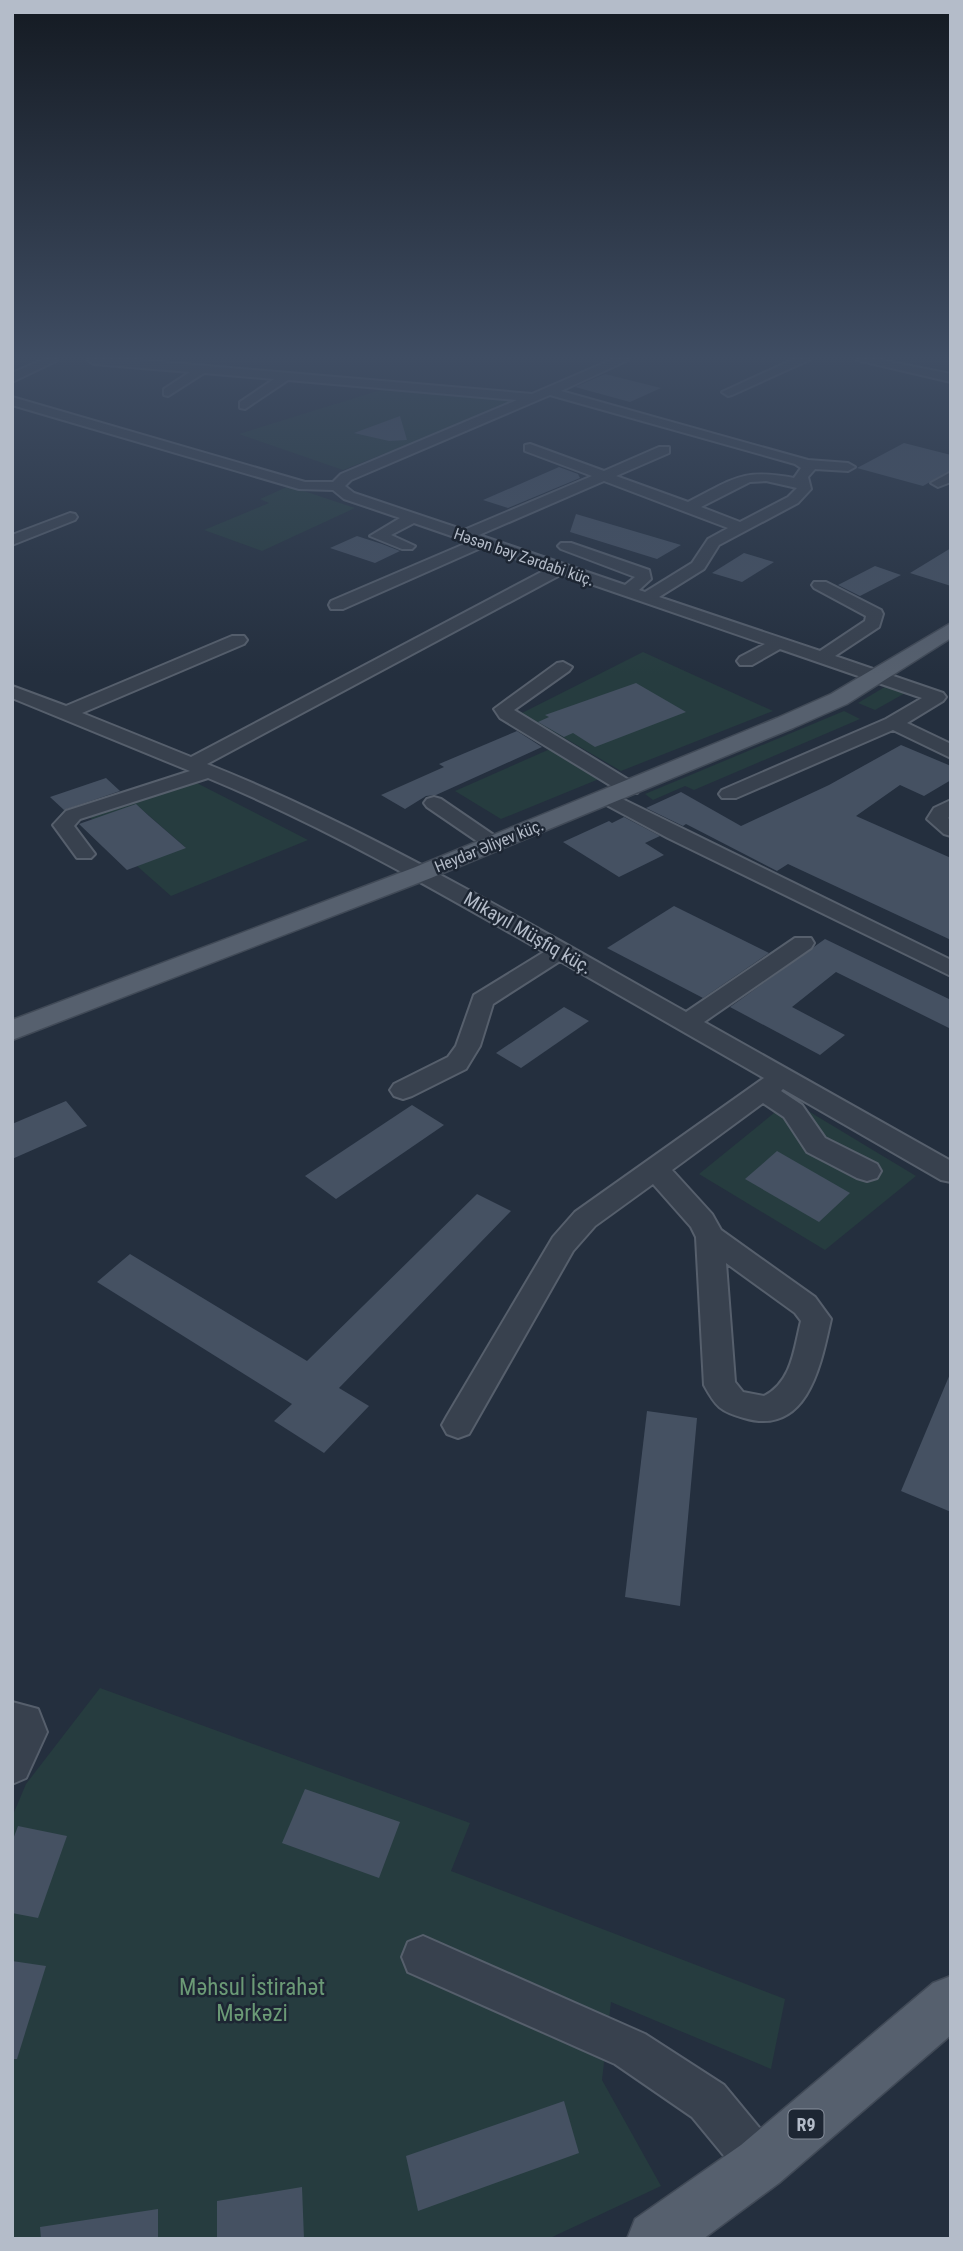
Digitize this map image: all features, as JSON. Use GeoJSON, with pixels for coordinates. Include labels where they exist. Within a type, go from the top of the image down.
{"type":"FeatureCollection","features":[{"type":"Feature","properties":{"kind":"main road","name":"Heydər Əliyev küç."},"geometry":{"type":"LineString","coordinates":[[12,1031],[422,873],[630,789],[828,704],[878,676],[951,629]]}},
{"type":"Feature","properties":{"kind":"main road","name":"R9"},"geometry":{"type":"LineString","coordinates":[[655,2239],[760,2164],[951,2001]]}},
{"type":"Feature","properties":{"kind":"street"},"geometry":{"type":"LineString","coordinates":[[231,465],[303,486],[337,486],[346,477],[375,465]]}},
{"type":"Feature","properties":{"kind":"street"},"geometry":{"type":"LineString","coordinates":[[581,465],[602,477],[740,527]]}},
{"type":"Feature","properties":{"kind":"street"},"geometry":{"type":"LineString","coordinates":[[464,536],[629,465]]}},
{"type":"Feature","properties":{"kind":"street"},"geometry":{"type":"LineString","coordinates":[[645,599],[698,566],[713,542],[793,500],[804,489],[800,476],[808,470],[807,465]]}},
{"type":"Feature","properties":{"kind":"street"},"geometry":{"type":"LineString","coordinates":[[821,465],[848,467]]}},
{"type":"Feature","properties":{"kind":"street"},"geometry":{"type":"LineString","coordinates":[[688,508],[747,478],[766,477],[803,484]]}},
{"type":"Feature","properties":{"kind":"street","name":"Həsən bəy Zərdabi küç."},"geometry":{"type":"LineString","coordinates":[[337,486],[349,496],[557,570],[944,700]]}},
{"type":"Feature","properties":{"kind":"street"},"geometry":{"type":"LineString","coordinates":[[12,540],[70,517]]}},
{"type":"Feature","properties":{"kind":"street"},"geometry":{"type":"LineString","coordinates":[[407,546],[378,536],[412,518]]}},
{"type":"Feature","properties":{"kind":"street"},"geometry":{"type":"LineString","coordinates":[[337,605],[482,542]]}},
{"type":"Feature","properties":{"kind":"street"},"geometry":{"type":"LineString","coordinates":[[566,546],[643,573],[643,579],[626,592]]}},
{"type":"Feature","properties":{"kind":"street"},"geometry":{"type":"LineString","coordinates":[[84,854],[63,825],[73,815],[201,767],[557,570]]}},
{"type":"Feature","properties":{"kind":"street"},"geometry":{"type":"LineString","coordinates":[[820,584],[875,614],[873,624],[822,657]]}},
{"type":"Feature","properties":{"kind":"street"},"geometry":{"type":"LineString","coordinates":[[66,713],[238,640]]}},
{"type":"Feature","properties":{"kind":"street"},"geometry":{"type":"LineString","coordinates":[[746,661],[779,643]]}},
{"type":"Feature","properties":{"kind":"street"},"geometry":{"type":"LineString","coordinates":[[563,667],[503,709],[630,789]]}},
{"type":"Feature","properties":{"kind":"street","name":"Mikayıl Müşfiq küç."},"geometry":{"type":"LineString","coordinates":[[12,691],[201,767],[422,873],[687,1023],[773,1085],[951,1173]]}},
{"type":"Feature","properties":{"kind":"street"},"geometry":{"type":"LineString","coordinates":[[729,794],[944,700]]}},
{"type":"Feature","properties":{"kind":"street"},"geometry":{"type":"LineString","coordinates":[[893,723],[951,752]]}},
{"type":"Feature","properties":{"kind":"street"},"geometry":{"type":"LineString","coordinates":[[608,798],[675,834],[951,969]]}},
{"type":"Feature","properties":{"kind":"street"},"geometry":{"type":"LineString","coordinates":[[434,803],[494,844]]}},
{"type":"Feature","properties":{"kind":"street"},"geometry":{"type":"LineString","coordinates":[[951,806],[941,812],[937,819],[951,830]]}},
{"type":"Feature","properties":{"kind":"street"},"geometry":{"type":"LineString","coordinates":[[687,1023],[803,943]]}},
{"type":"Feature","properties":{"kind":"street"},"geometry":{"type":"LineString","coordinates":[[403,1090],[457,1063],[468,1046],[482,1000],[559,952]]}},
{"type":"Feature","properties":{"kind":"street"},"geometry":{"type":"LineString","coordinates":[[458,1426],[563,1244],[586,1219],[773,1085],[816,1145],[867,1171]]}},
{"type":"Feature","properties":{"kind":"street"},"geometry":{"type":"LineString","coordinates":[[656,1169],[702,1221],[710,1237],[720,1385],[732,1402],[762,1409],[782,1402],[800,1382],[816,1319],[805,1305],[710,1237]]}},
{"type":"Feature","properties":{"kind":"street"},"geometry":{"type":"LineString","coordinates":[[12,1720],[25,1722],[28,1732],[12,1765]]}},
{"type":"Feature","properties":{"kind":"street"},"geometry":{"type":"LineString","coordinates":[[423,1956],[630,2049],[708,2101],[760,2164]]}},
{"type":"Feature","properties":{"kind":"green space"},"geometry":{"type":"Polygon","coordinates":[[[329,465],[356,465],[343,470],[329,465]]]}},
{"type":"Feature","properties":{"kind":"green space"},"geometry":{"type":"Polygon","coordinates":[[[289,486],[355,508],[262,551],[204,530],[269,503],[260,499],[289,486]]]}},
{"type":"Feature","properties":{"kind":"green space"},"geometry":{"type":"Polygon","coordinates":[[[643,652],[773,711],[621,771],[522,713],[643,652]]]}},
{"type":"Feature","properties":{"kind":"green space"},"geometry":{"type":"Polygon","coordinates":[[[888,685],[907,692],[875,710],[858,703],[888,685]]]}},
{"type":"Feature","properties":{"kind":"green space"},"geometry":{"type":"Polygon","coordinates":[[[844,711],[860,719],[694,790],[685,786],[653,800],[645,794],[844,711]]]}},
{"type":"Feature","properties":{"kind":"green space"},"geometry":{"type":"Polygon","coordinates":[[[550,749],[599,779],[501,819],[455,791],[550,749]]]}},
{"type":"Feature","properties":{"kind":"green space"},"geometry":{"type":"Polygon","coordinates":[[[191,780],[308,840],[171,896],[137,866],[185,847],[139,807],[96,823],[88,815],[191,780]]]}},
{"type":"Feature","properties":{"kind":"green space"},"geometry":{"type":"Polygon","coordinates":[[[790,1100],[916,1176],[825,1250],[699,1174],[790,1100]]]}},
{"type":"Feature","properties":{"kind":"green space","name":"Məhsul İstirahət Mərkəzi"},"geometry":{"type":"Polygon","coordinates":[[[100,1688],[470,1823],[451,1871],[785,1999],[771,2069],[611,2002],[602,2080],[661,2186],[548,2239],[12,2239],[12,1817],[26,1784],[100,1688]]]}},
{"type":"Feature","properties":{"kind":"building"},"geometry":{"type":"Polygon","coordinates":[[[863,465],[951,465],[951,470],[923,486],[857,468],[863,465]]]}},
{"type":"Feature","properties":{"kind":"building"},"geometry":{"type":"Polygon","coordinates":[[[559,467],[578,474],[580,478],[508,508],[483,500],[559,467]]]}},
{"type":"Feature","properties":{"kind":"building"},"geometry":{"type":"Polygon","coordinates":[[[576,514],[681,545],[657,559],[570,532],[576,514]]]}},
{"type":"Feature","properties":{"kind":"building"},"geometry":{"type":"Polygon","coordinates":[[[357,536],[400,551],[375,563],[330,548],[357,536]]]}},
{"type":"Feature","properties":{"kind":"building"},"geometry":{"type":"Polygon","coordinates":[[[951,548],[951,586],[910,573],[951,548]]]}},
{"type":"Feature","properties":{"kind":"building"},"geometry":{"type":"Polygon","coordinates":[[[744,553],[774,562],[742,582],[712,573],[744,553]]]}},
{"type":"Feature","properties":{"kind":"building"},"geometry":{"type":"Polygon","coordinates":[[[875,566],[901,575],[860,596],[838,585],[875,566]]]}},
{"type":"Feature","properties":{"kind":"building"},"geometry":{"type":"Polygon","coordinates":[[[636,683],[686,712],[595,747],[573,733],[564,737],[538,722],[549,717],[545,715],[636,683]]]}},
{"type":"Feature","properties":{"kind":"building"},"geometry":{"type":"Polygon","coordinates":[[[517,731],[542,747],[436,795],[426,796],[405,809],[381,795],[444,767],[439,764],[517,731]]]}},
{"type":"Feature","properties":{"kind":"building"},"geometry":{"type":"Polygon","coordinates":[[[901,745],[951,766],[951,780],[924,796],[900,785],[856,816],[951,858],[951,940],[788,864],[777,871],[686,824],[683,826],[646,808],[681,792],[741,826],[829,785],[901,745]]]}},
{"type":"Feature","properties":{"kind":"building"},"geometry":{"type":"Polygon","coordinates":[[[106,778],[120,791],[64,810],[50,797],[106,778]]]}},
{"type":"Feature","properties":{"kind":"building"},"geometry":{"type":"Polygon","coordinates":[[[136,804],[186,848],[127,870],[79,824],[136,804]]]}},
{"type":"Feature","properties":{"kind":"building"},"geometry":{"type":"Polygon","coordinates":[[[624,817],[660,836],[645,843],[664,855],[619,877],[563,842],[609,821],[612,823],[624,817]]]}},
{"type":"Feature","properties":{"kind":"building"},"geometry":{"type":"Polygon","coordinates":[[[674,906],[769,953],[703,998],[607,948],[674,906]]]}},
{"type":"Feature","properties":{"kind":"building"},"geometry":{"type":"Polygon","coordinates":[[[825,939],[951,1000],[951,1029],[836,972],[792,1007],[845,1035],[820,1055],[730,1007],[825,939]]]}},
{"type":"Feature","properties":{"kind":"building"},"geometry":{"type":"Polygon","coordinates":[[[564,1007],[589,1021],[521,1068],[496,1053],[564,1007]]]}},
{"type":"Feature","properties":{"kind":"building"},"geometry":{"type":"Polygon","coordinates":[[[66,1101],[87,1126],[12,1159],[12,1124],[66,1101]]]}},
{"type":"Feature","properties":{"kind":"building"},"geometry":{"type":"Polygon","coordinates":[[[412,1105],[444,1125],[336,1199],[305,1176],[412,1105]]]}},
{"type":"Feature","properties":{"kind":"building"},"geometry":{"type":"Polygon","coordinates":[[[777,1151],[850,1193],[819,1222],[745,1179],[777,1151]]]}},
{"type":"Feature","properties":{"kind":"building"},"geometry":{"type":"Polygon","coordinates":[[[477,1194],[511,1211],[339,1388],[369,1406],[324,1453],[274,1421],[292,1404],[97,1282],[130,1254],[307,1361],[477,1194]]]}},
{"type":"Feature","properties":{"kind":"building"},"geometry":{"type":"Polygon","coordinates":[[[951,1374],[951,1512],[901,1491],[951,1374]]]}},
{"type":"Feature","properties":{"kind":"building"},"geometry":{"type":"Polygon","coordinates":[[[647,1411],[697,1418],[680,1606],[625,1597],[647,1411]]]}},
{"type":"Feature","properties":{"kind":"building"},"geometry":{"type":"Polygon","coordinates":[[[305,1789],[400,1822],[379,1878],[282,1843],[305,1789]]]}},
{"type":"Feature","properties":{"kind":"building"},"geometry":{"type":"Polygon","coordinates":[[[18,1826],[67,1836],[38,1918],[12,1913],[12,1842],[18,1826]]]}},
{"type":"Feature","properties":{"kind":"building"},"geometry":{"type":"Polygon","coordinates":[[[12,1961],[46,1966],[17,2059],[12,2059],[12,1961]]]}},
{"type":"Feature","properties":{"kind":"building"},"geometry":{"type":"Polygon","coordinates":[[[564,2101],[579,2153],[418,2211],[406,2156],[564,2101]]]}},
{"type":"Feature","properties":{"kind":"building"},"geometry":{"type":"Polygon","coordinates":[[[302,2187],[304,2239],[217,2239],[217,2201],[302,2187]]]}},
{"type":"Feature","properties":{"kind":"building"},"geometry":{"type":"Polygon","coordinates":[[[158,2209],[158,2239],[41,2239],[40,2227],[158,2209]]]}}]}
